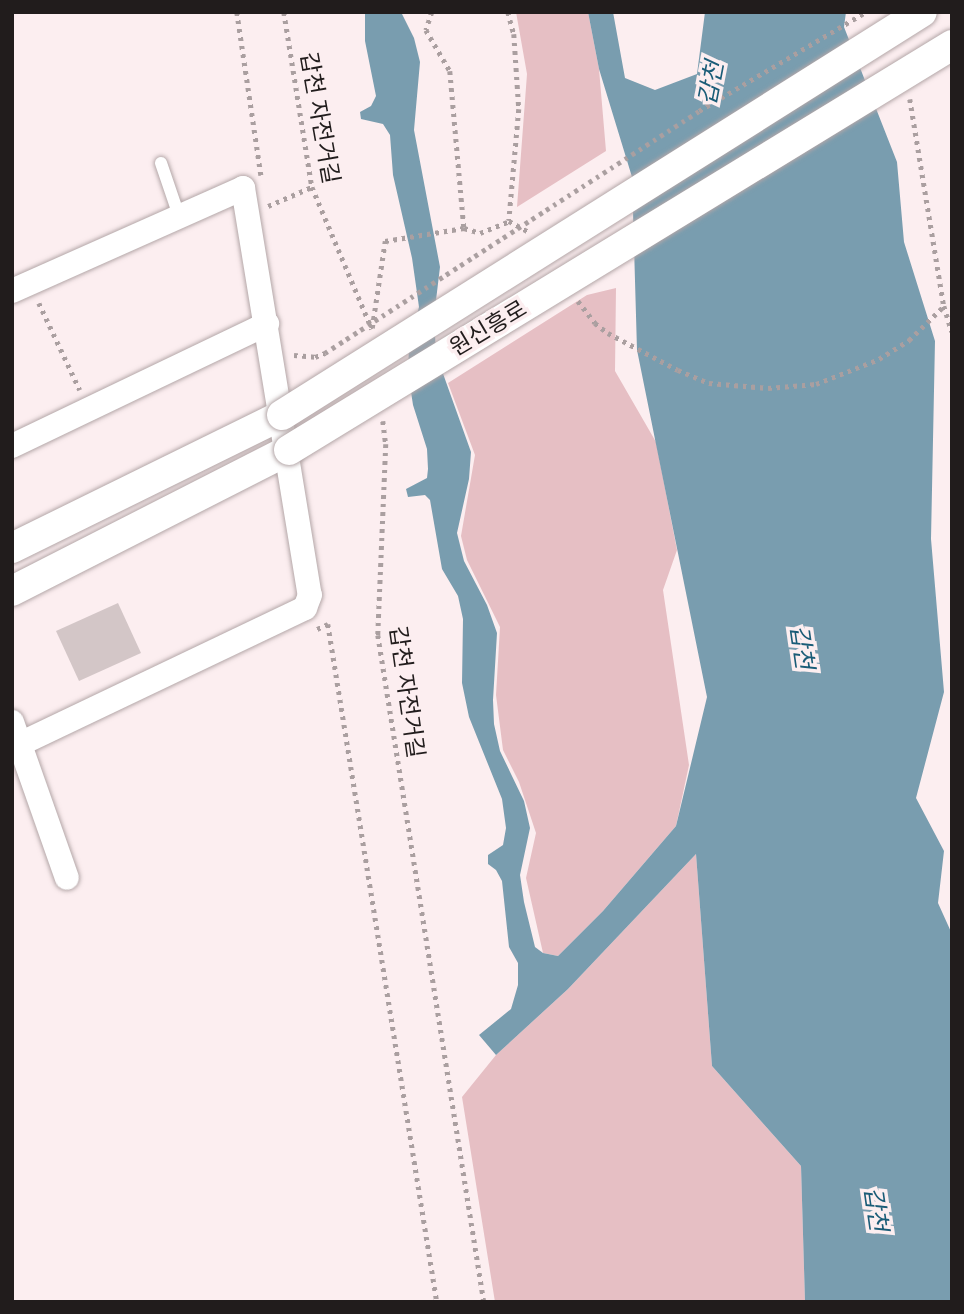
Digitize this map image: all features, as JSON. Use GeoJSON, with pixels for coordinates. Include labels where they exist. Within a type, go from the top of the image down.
{"type":"FeatureCollection","features":[{"type":"Feature","properties":{"kind":"street","name":"원신흥로"},"geometry":{"type":"LineString","coordinates":[[12,548],[282,415],[922,12]]}},
{"type":"Feature","properties":{"kind":"street","name":"원신흥로"},"geometry":{"type":"LineString","coordinates":[[12,591],[289,450],[952,45]]}},
{"type":"Feature","properties":{"kind":"street"},"geometry":{"type":"LineString","coordinates":[[24,293],[179,216],[243,188],[257,209],[267,324],[310,595],[306,608],[15,738],[67,878]]}},
{"type":"Feature","properties":{"kind":"street"},"geometry":{"type":"LineString","coordinates":[[12,446],[267,324]]}},
{"type":"Feature","properties":{"kind":"lane"},"geometry":{"type":"LineString","coordinates":[[161,163],[179,216]]}},
{"type":"Feature","properties":{"kind":"path"},"geometry":{"type":"LineString","coordinates":[[237,12],[262,181]]}},
{"type":"Feature","properties":{"kind":"path","name":"갑천 자전거길"},"geometry":{"type":"LineString","coordinates":[[284,12],[312,187],[372,329],[374,341]]}},
{"type":"Feature","properties":{"kind":"path"},"geometry":{"type":"LineString","coordinates":[[432,12],[426,30],[450,71],[464,228]]}},
{"type":"Feature","properties":{"kind":"path"},"geometry":{"type":"LineString","coordinates":[[508,12],[514,34],[519,109],[509,221]]}},
{"type":"Feature","properties":{"kind":"path"},"geometry":{"type":"LineString","coordinates":[[294,355],[315,357],[326,352],[699,111],[866,12]]}},
{"type":"Feature","properties":{"kind":"path"},"geometry":{"type":"LineString","coordinates":[[908,88],[944,306],[952,332]]}},
{"type":"Feature","properties":{"kind":"path"},"geometry":{"type":"LineString","coordinates":[[257,209],[312,187]]}},
{"type":"Feature","properties":{"kind":"path"},"geometry":{"type":"LineString","coordinates":[[257,209],[264,194]]}},
{"type":"Feature","properties":{"kind":"path"},"geometry":{"type":"LineString","coordinates":[[372,329],[384,241],[464,228],[480,233],[509,221]]}},
{"type":"Feature","properties":{"kind":"path"},"geometry":{"type":"LineString","coordinates":[[509,221],[538,237]]}},
{"type":"Feature","properties":{"kind":"path"},"geometry":{"type":"LineString","coordinates":[[24,293],[83,396]]}},
{"type":"Feature","properties":{"kind":"path"},"geometry":{"type":"LineString","coordinates":[[573,296],[595,323],[608,333],[678,370],[709,383],[768,388],[816,384],[868,364],[909,340],[944,306]]}},
{"type":"Feature","properties":{"kind":"path","name":"갑천 자전거길"},"geometry":{"type":"LineString","coordinates":[[383,418],[386,444],[378,635],[484,1302]]}},
{"type":"Feature","properties":{"kind":"path"},"geometry":{"type":"LineString","coordinates":[[328,624],[438,1302]]}},
{"type":"Feature","properties":{"kind":"shaded area"},"geometry":{"type":"Polygon","coordinates":[[[516,12],[588,12],[599,69],[606,151],[517,207],[527,74],[516,12]]]}},
{"type":"Feature","properties":{"kind":"shaded area"},"geometry":{"type":"Polygon","coordinates":[[[616,288],[615,371],[656,442],[677,550],[663,590],[689,765],[676,826],[603,911],[558,956],[543,953],[526,878],[536,833],[519,782],[503,750],[496,695],[500,627],[467,560],[461,536],[475,455],[448,383],[587,295],[616,288]]]}},
{"type":"Feature","properties":{"kind":"shaded area"},"geometry":{"type":"Polygon","coordinates":[[[696,854],[712,1066],[801,1166],[805,1302],[495,1302],[462,1097],[496,1055],[568,989],[696,854]]]}},
{"type":"Feature","properties":{"kind":"water","name":"갑천"},"geometry":{"type":"Polygon","coordinates":[[[365,12],[401,12],[414,38],[420,62],[414,130],[440,267],[434,317],[436,354],[471,452],[469,479],[457,533],[464,561],[487,605],[497,633],[494,724],[500,751],[524,801],[530,828],[520,875],[524,902],[535,947],[543,953],[558,956],[603,911],[676,826],[707,697],[637,350],[632,177],[599,69],[588,12],[613,12],[625,78],[655,90],[697,74],[705,12],[846,12],[844,27],[897,162],[904,242],[935,341],[931,539],[944,692],[916,798],[944,851],[938,903],[952,934],[952,1302],[805,1302],[801,1166],[712,1066],[696,854],[568,989],[496,1055],[479,1035],[511,1009],[518,985],[518,963],[509,947],[502,881],[496,870],[488,864],[488,855],[503,845],[506,828],[502,799],[469,717],[462,683],[463,619],[458,596],[442,569],[430,500],[425,495],[408,497],[406,489],[427,478],[428,469],[427,449],[413,405],[408,372],[409,348],[419,307],[412,258],[393,175],[390,135],[383,124],[361,119],[360,112],[371,106],[376,96],[365,41],[365,12]]]}},
{"type":"Feature","properties":{"kind":"building"},"geometry":{"type":"Polygon","coordinates":[[[118,603],[141,653],[79,681],[56,631],[118,603]]]}}]}
